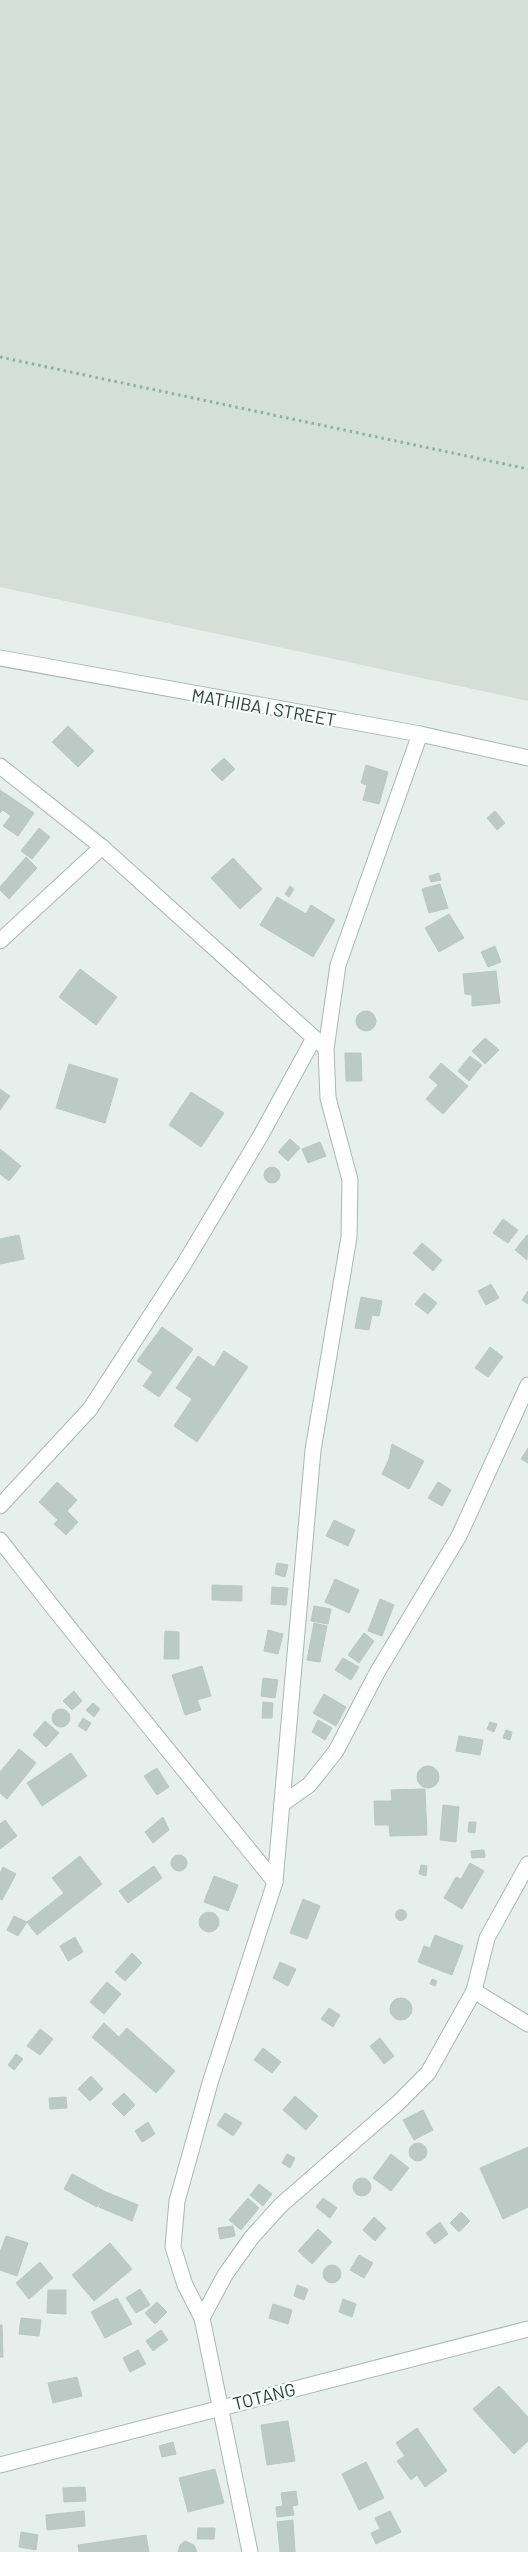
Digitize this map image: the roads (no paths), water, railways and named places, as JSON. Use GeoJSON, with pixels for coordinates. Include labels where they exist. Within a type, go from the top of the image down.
{"type":"FeatureCollection","features":[{"type":"Feature","properties":{"kind":"street","name":"MATHIBA I STREET"},"geometry":{"type":"LineString","coordinates":[[0,658],[420,734],[528,758]]}},
{"type":"Feature","properties":{"kind":"street"},"geometry":{"type":"LineString","coordinates":[[250,2552],[202,2318],[185,2285],[173,2247],[177,2200],[210,2083],[275,1882],[313,1450],[349,1238],[350,1180],[328,1098],[326,1049],[338,965],[420,734]]}},
{"type":"Feature","properties":{"kind":"street"},"geometry":{"type":"LineString","coordinates":[[0,766],[102,847],[326,1049]]}},
{"type":"Feature","properties":{"kind":"street"},"geometry":{"type":"LineString","coordinates":[[0,941],[102,847]]}},
{"type":"Feature","properties":{"kind":"street"},"geometry":{"type":"LineString","coordinates":[[0,1506],[90,1409],[184,1264],[261,1136],[314,1038]]}},
{"type":"Feature","properties":{"kind":"street"},"geometry":{"type":"LineString","coordinates":[[282,1804],[309,1785],[336,1750],[378,1671],[459,1536],[528,1385]]}},
{"type":"Feature","properties":{"kind":"street"},"geometry":{"type":"LineString","coordinates":[[0,1540],[103,1672],[167,1747],[275,1882]]}},
{"type":"Feature","properties":{"kind":"street"},"geometry":{"type":"LineString","coordinates":[[202,2318],[225,2274],[252,2237],[281,2205],[398,2103],[428,2073],[474,1991],[487,1938],[528,1864]]}},
{"type":"Feature","properties":{"kind":"street"},"geometry":{"type":"LineString","coordinates":[[474,1991],[528,2024]]}},
{"type":"Feature","properties":{"kind":"street","name":"TOTANG"},"geometry":{"type":"LineString","coordinates":[[0,2466],[220,2407],[528,2329]]}}]}
